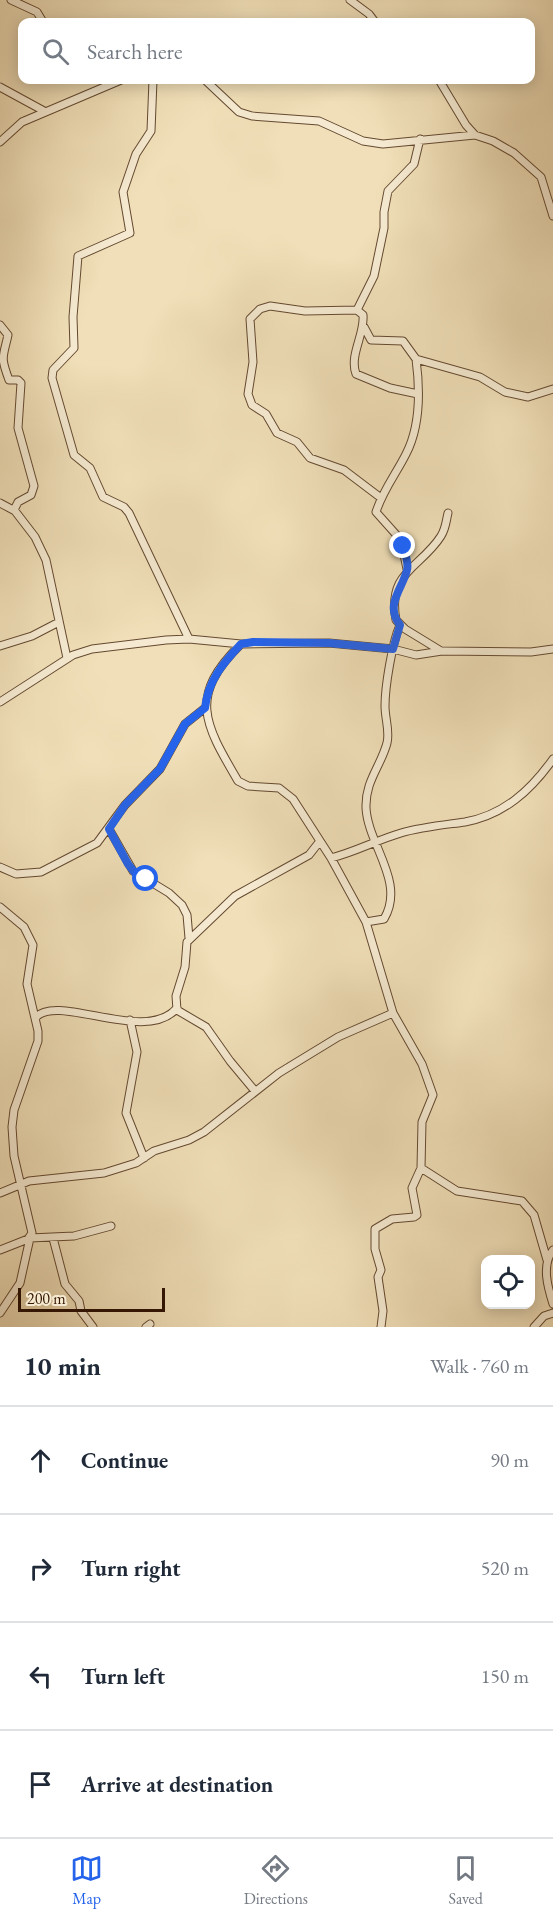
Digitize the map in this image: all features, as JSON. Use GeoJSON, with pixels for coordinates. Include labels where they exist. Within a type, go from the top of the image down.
{"type":"FeatureCollection","features":[{"type":"Feature","properties":{"kind":"street"},"geometry":{"type":"LineString","coordinates":[[11,0],[37,12],[41,18]]}},
{"type":"Feature","properties":{"kind":"street"},"geometry":{"type":"LineString","coordinates":[[350,0],[372,18]]}},
{"type":"Feature","properties":{"kind":"street"},"geometry":{"type":"LineString","coordinates":[[0,142],[22,122],[111,84]]}},
{"type":"Feature","properties":{"kind":"street"},"geometry":{"type":"LineString","coordinates":[[153,84],[151,131],[136,154],[123,189],[130,233],[78,256],[73,317],[74,348],[53,370],[52,378],[74,454],[90,468],[103,497],[124,507],[129,513],[189,639]]}},
{"type":"Feature","properties":{"kind":"street"},"geometry":{"type":"LineString","coordinates":[[209,84],[236,109],[252,116],[319,121],[354,138],[374,143],[475,135],[504,145],[541,177],[553,216]]}},
{"type":"Feature","properties":{"kind":"street"},"geometry":{"type":"LineString","coordinates":[[441,84],[466,125],[475,135]]}},
{"type":"Feature","properties":{"kind":"street"},"geometry":{"type":"LineString","coordinates":[[0,87],[44,111]]}},
{"type":"Feature","properties":{"kind":"street"},"geometry":{"type":"LineString","coordinates":[[357,310],[374,276],[384,228],[387,191],[414,164],[420,140]]}},
{"type":"Feature","properties":{"kind":"street"},"geometry":{"type":"LineString","coordinates":[[381,498],[344,470],[310,458],[297,442],[277,433],[266,414],[254,407],[249,397],[253,362],[250,319],[260,309],[270,306],[305,311],[357,310],[363,315],[364,327],[356,351],[356,374],[390,388],[418,394]]}},
{"type":"Feature","properties":{"kind":"street"},"geometry":{"type":"LineString","coordinates":[[0,325],[8,335],[0,355],[2,365],[9,380],[18,380],[21,383],[18,428],[34,486],[31,495],[16,504],[14,510]]}},
{"type":"Feature","properties":{"kind":"street"},"geometry":{"type":"LineString","coordinates":[[364,327],[371,340],[403,341],[416,358],[417,412],[408,450],[381,498],[377,514],[401,540],[408,569]]}},
{"type":"Feature","properties":{"kind":"street"},"geometry":{"type":"LineString","coordinates":[[416,358],[469,373],[497,389],[523,397],[552,390]]}},
{"type":"Feature","properties":{"kind":"street"},"geometry":{"type":"LineString","coordinates":[[0,503],[14,510],[35,537],[46,560],[67,658]]}},
{"type":"Feature","properties":{"kind":"street"},"geometry":{"type":"LineString","coordinates":[[442,651],[400,625],[395,617],[396,593],[408,569],[441,537],[448,513]]}},
{"type":"Feature","properties":{"kind":"street"},"geometry":{"type":"LineString","coordinates":[[0,646],[30,637],[59,622]]}},
{"type":"Feature","properties":{"kind":"street"},"geometry":{"type":"LineString","coordinates":[[366,922],[384,919],[390,901],[390,884],[366,809],[371,778],[388,740],[385,702],[393,649],[400,625]]}},
{"type":"Feature","properties":{"kind":"street"},"geometry":{"type":"LineString","coordinates":[[0,702],[67,658],[93,649],[189,639],[241,644],[329,643],[393,649],[416,655],[442,651],[531,652],[553,649]]}},
{"type":"Feature","properties":{"kind":"street"},"geometry":{"type":"LineString","coordinates":[[241,644],[213,679],[207,693],[205,708],[238,781],[246,786],[275,788],[286,793],[331,858],[366,922],[393,1013],[422,1064],[433,1095],[422,1122],[421,1168],[412,1188],[417,1215],[392,1219],[375,1229],[375,1249],[381,1270],[378,1277],[383,1311],[381,1327]]}},
{"type":"Feature","properties":{"kind":"street"},"geometry":{"type":"LineString","coordinates":[[0,867],[20,874],[41,872],[86,851],[97,843],[125,805],[160,769],[185,724],[205,708]]}},
{"type":"Feature","properties":{"kind":"street"},"geometry":{"type":"LineString","coordinates":[[331,858],[375,841],[416,829],[466,822],[492,813],[522,795],[538,780],[553,759]]}},
{"type":"Feature","properties":{"kind":"street"},"geometry":{"type":"LineString","coordinates":[[109,829],[133,871],[169,893],[182,905],[187,915],[189,939],[185,967],[176,996],[180,1014],[196,1019],[206,1027],[255,1091]]}},
{"type":"Feature","properties":{"kind":"street"},"geometry":{"type":"LineString","coordinates":[[189,939],[235,896],[309,855],[320,842]]}},
{"type":"Feature","properties":{"kind":"street"},"geometry":{"type":"LineString","coordinates":[[0,908],[24,927],[31,939],[33,952],[27,984],[38,1030],[36,1052],[13,1116],[12,1148],[32,1228],[20,1283],[0,1313]]}},
{"type":"Feature","properties":{"kind":"street"},"geometry":{"type":"LineString","coordinates":[[36,1017],[41,1012],[52,1010],[107,1020],[162,1019],[177,1008]]}},
{"type":"Feature","properties":{"kind":"street"},"geometry":{"type":"LineString","coordinates":[[0,1193],[29,1181],[102,1174],[204,1132],[255,1091],[338,1037],[393,1013]]}},
{"type":"Feature","properties":{"kind":"street"},"geometry":{"type":"LineString","coordinates":[[130,1020],[137,1052],[126,1113],[144,1158]]}},
{"type":"Feature","properties":{"kind":"street"},"geometry":{"type":"LineString","coordinates":[[421,1168],[457,1191],[522,1201],[534,1215],[547,1260],[553,1304]]}},
{"type":"Feature","properties":{"kind":"street"},"geometry":{"type":"LineString","coordinates":[[0,1250],[30,1238],[53,1238],[111,1226]]}},
{"type":"Feature","properties":{"kind":"street"},"geometry":{"type":"LineString","coordinates":[[53,1238],[65,1284],[93,1327]]}},
{"type":"Feature","properties":{"kind":"street"},"geometry":{"type":"LineString","coordinates":[[547,1260],[553,1250]]}},
{"type":"Feature","properties":{"kind":"street"},"geometry":{"type":"LineString","coordinates":[[534,1327],[544,1316],[553,1313]]}},
{"type":"Feature","properties":{"kind":"route"},"geometry":{"type":"LineString","coordinates":[[146,879],[135,873],[128,864],[109,829],[125,805],[160,769],[185,724],[205,708],[207,693],[220,667],[241,644],[253,642],[329,643],[393,649],[400,625],[395,617],[396,593],[408,569],[403,546]]}}]}
